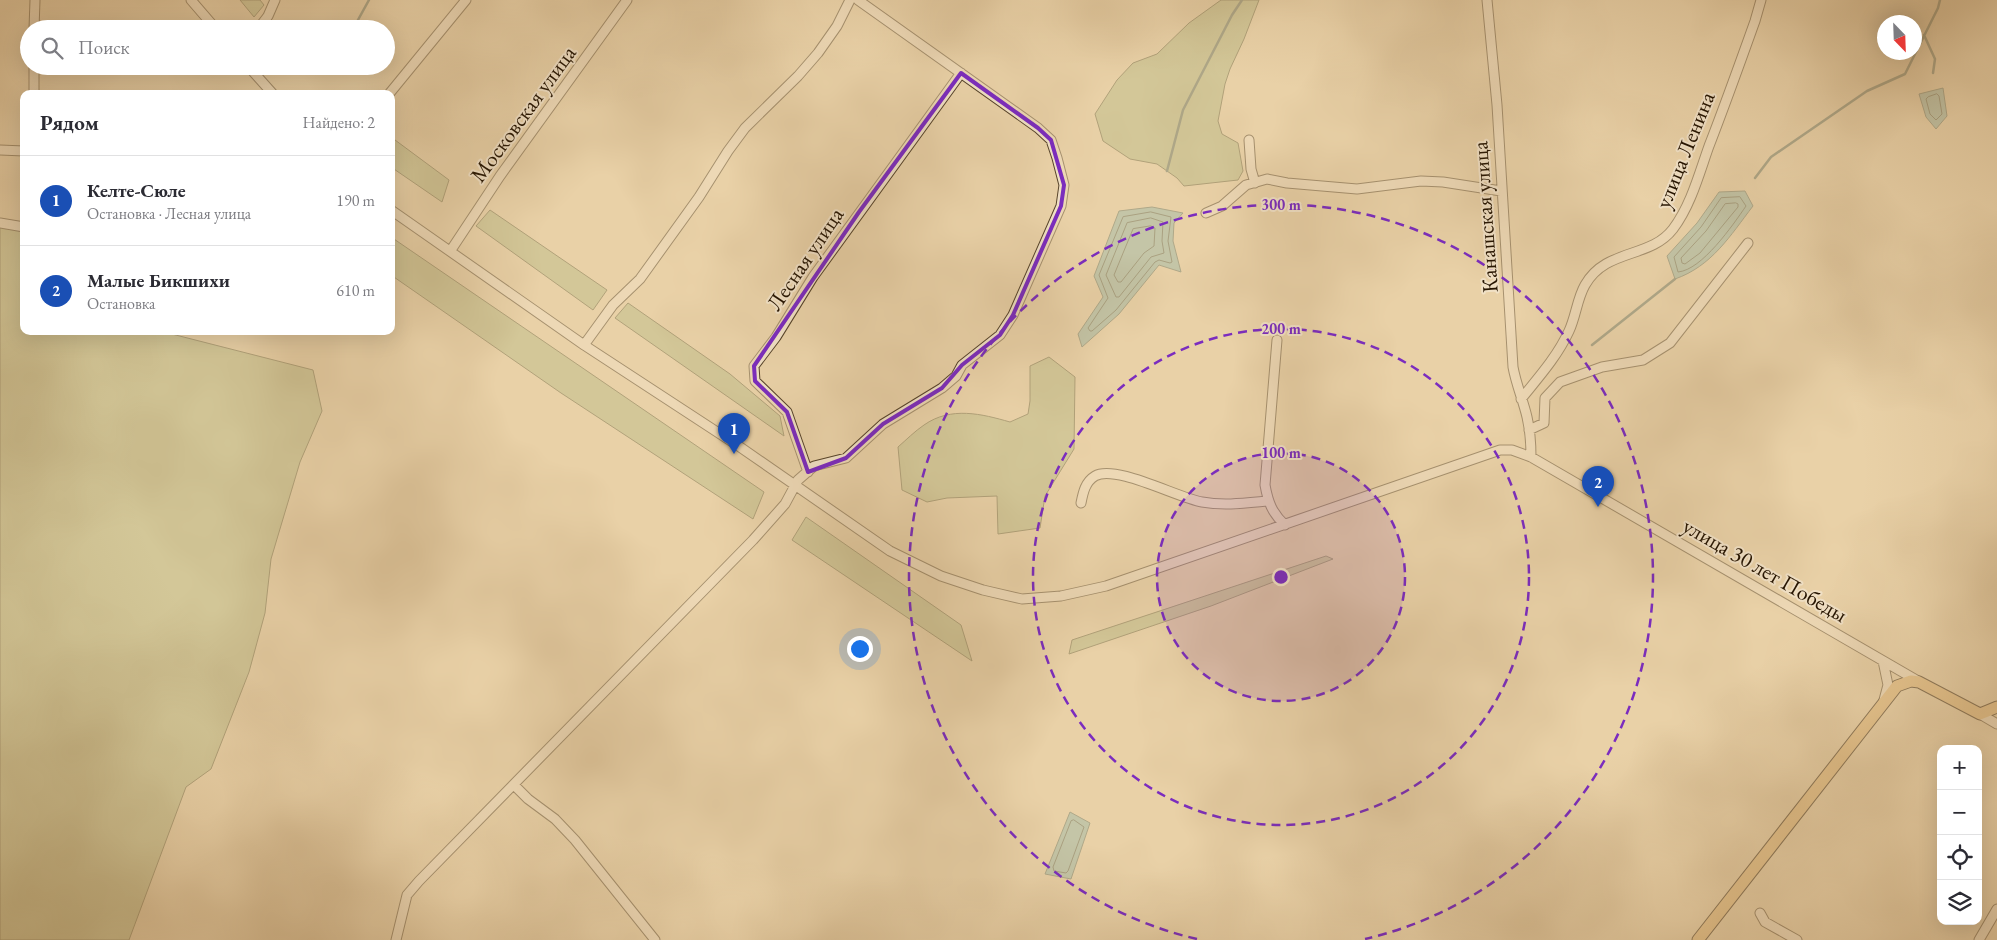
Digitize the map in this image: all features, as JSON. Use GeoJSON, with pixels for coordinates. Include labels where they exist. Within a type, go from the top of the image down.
{"type":"FeatureCollection","features":[{"type":"Feature","properties":{"kind":"main road"},"geometry":{"type":"LineString","coordinates":[[1698,940],[1897,686],[1911,681],[1919,682]]}},
{"type":"Feature","properties":{"kind":"main road","name":"улица 30 лет Победы"},"geometry":{"type":"LineString","coordinates":[[1919,682],[1980,714]]}},
{"type":"Feature","properties":{"kind":"main road"},"geometry":{"type":"LineString","coordinates":[[1980,714],[1997,707]]}},
{"type":"Feature","properties":{"kind":"street"},"geometry":{"type":"LineString","coordinates":[[34,20],[35,0]]}},
{"type":"Feature","properties":{"kind":"street"},"geometry":{"type":"LineString","coordinates":[[191,0],[208,20]]}},
{"type":"Feature","properties":{"kind":"street"},"geometry":{"type":"LineString","coordinates":[[265,20],[275,0]]}},
{"type":"Feature","properties":{"kind":"street"},"geometry":{"type":"LineString","coordinates":[[393,90],[466,0]]}},
{"type":"Feature","properties":{"kind":"street","name":"Московская улица"},"geometry":{"type":"LineString","coordinates":[[451,250],[500,176],[627,0]]}},
{"type":"Feature","properties":{"kind":"street"},"geometry":{"type":"LineString","coordinates":[[584,345],[613,305],[640,279],[699,197],[745,128],[798,76],[818,53],[837,26],[850,0]]}},
{"type":"Feature","properties":{"kind":"street"},"geometry":{"type":"LineString","coordinates":[[396,940],[407,896],[419,881],[753,540],[785,504],[798,480],[814,466],[846,458],[883,424],[942,388],[956,376],[962,365],[1000,335],[1013,315],[1060,206],[1064,185],[1051,140],[1038,128],[858,0]]}},
{"type":"Feature","properties":{"kind":"street","name":"Канашская улица"},"geometry":{"type":"LineString","coordinates":[[1487,0],[1497,105],[1513,367],[1530,430],[1531,457]]}},
{"type":"Feature","properties":{"kind":"street","name":"улица Ленина"},"geometry":{"type":"LineString","coordinates":[[1521,399],[1547,369],[1569,331],[1585,285],[1599,268],[1608,261],[1650,247],[1673,230],[1691,195],[1761,0]]}},
{"type":"Feature","properties":{"kind":"street","name":"Лесная улица"},"geometry":{"type":"LineString","coordinates":[[808,472],[788,412],[755,382],[754,366],[776,337],[828,256],[962,74]]}},
{"type":"Feature","properties":{"kind":"street"},"geometry":{"type":"LineString","coordinates":[[34,75],[34,90]]}},
{"type":"Feature","properties":{"kind":"street"},"geometry":{"type":"LineString","coordinates":[[256,75],[269,90]]}},
{"type":"Feature","properties":{"kind":"street"},"geometry":{"type":"LineString","coordinates":[[1250,140],[1251,169],[1255,183]]}},
{"type":"Feature","properties":{"kind":"street"},"geometry":{"type":"LineString","coordinates":[[0,150],[20,151]]}},
{"type":"Feature","properties":{"kind":"street"},"geometry":{"type":"LineString","coordinates":[[1206,213],[1222,206],[1246,185],[1267,179],[1287,183],[1357,189],[1421,181],[1443,182],[1501,191]]}},
{"type":"Feature","properties":{"kind":"street","name":"улица 30 лет Победы"},"geometry":{"type":"LineString","coordinates":[[395,213],[451,250],[584,345],[740,447],[890,551],[941,576],[983,590],[1022,599],[1061,596],[1106,586],[1500,450],[1512,450],[1531,457],[1919,682]]}},
{"type":"Feature","properties":{"kind":"street"},"geometry":{"type":"LineString","coordinates":[[0,223],[20,226]]}},
{"type":"Feature","properties":{"kind":"street"},"geometry":{"type":"LineString","coordinates":[[1530,430],[1544,423],[1545,398],[1560,382],[1602,367],[1643,360],[1670,343],[1748,243]]}},
{"type":"Feature","properties":{"kind":"street"},"geometry":{"type":"LineString","coordinates":[[1277,340],[1265,485],[1268,501],[1275,515],[1285,524]]}},
{"type":"Feature","properties":{"kind":"street"},"geometry":{"type":"LineString","coordinates":[[1081,503],[1085,487],[1094,477],[1103,473],[1129,478],[1190,500],[1204,503],[1223,504],[1268,501]]}},
{"type":"Feature","properties":{"kind":"street"},"geometry":{"type":"LineString","coordinates":[[1883,661],[1888,685],[1884,702]]}},
{"type":"Feature","properties":{"kind":"street"},"geometry":{"type":"LineString","coordinates":[[1980,714],[1997,724]]}},
{"type":"Feature","properties":{"kind":"street"},"geometry":{"type":"LineString","coordinates":[[514,784],[528,799],[555,819],[575,840],[655,940]]}},
{"type":"Feature","properties":{"kind":"street"},"geometry":{"type":"LineString","coordinates":[[1979,940],[1997,909]]}},
{"type":"Feature","properties":{"kind":"street"},"geometry":{"type":"LineString","coordinates":[[1760,913],[1765,922],[1797,940]]}},
{"type":"Feature","properties":{"kind":"highlighted area"},"geometry":{"type":"Polygon","coordinates":[[[961,73],[1038,128],[1051,140],[1064,185],[1061,206],[1013,315],[1000,335],[962,365],[942,388],[883,424],[846,458],[808,472],[787,412],[755,381],[754,366],[859,212],[961,73]]]}},
{"type":"Feature","properties":{"kind":"green space"},"geometry":{"type":"Polygon","coordinates":[[[240,0],[260,0],[264,5],[254,17],[240,0]]]}},
{"type":"Feature","properties":{"kind":"green space"},"geometry":{"type":"Polygon","coordinates":[[[1221,0],[1259,0],[1230,69],[1218,121],[1222,134],[1238,143],[1243,171],[1238,180],[1184,186],[1177,178],[1157,164],[1130,159],[1103,141],[1095,114],[1117,80],[1133,63],[1157,54],[1189,23],[1221,0]]]}},
{"type":"Feature","properties":{"kind":"green space"},"geometry":{"type":"Polygon","coordinates":[[[395,140],[449,180],[442,202],[395,170],[395,140]]]}},
{"type":"Feature","properties":{"kind":"green space"},"geometry":{"type":"Polygon","coordinates":[[[490,210],[607,290],[593,310],[476,226],[490,210]]]}},
{"type":"Feature","properties":{"kind":"green space"},"geometry":{"type":"Polygon","coordinates":[[[0,223],[20,226],[20,335],[176,335],[313,370],[322,411],[300,462],[271,559],[265,613],[249,672],[211,769],[186,787],[129,940],[0,940],[0,223]]]}},
{"type":"Feature","properties":{"kind":"green space"},"geometry":{"type":"Polygon","coordinates":[[[395,240],[764,492],[753,519],[561,393],[395,278],[395,240]]]}},
{"type":"Feature","properties":{"kind":"green space"},"geometry":{"type":"Polygon","coordinates":[[[628,303],[730,374],[780,416],[784,436],[615,318],[628,303]]]}},
{"type":"Feature","properties":{"kind":"green space"},"geometry":{"type":"Polygon","coordinates":[[[1049,357],[1075,377],[1074,449],[1045,496],[1040,528],[998,534],[997,496],[947,498],[927,502],[902,490],[898,447],[924,425],[945,415],[978,414],[1010,422],[1028,414],[1030,366],[1049,357]]]}},
{"type":"Feature","properties":{"kind":"green space"},"geometry":{"type":"Polygon","coordinates":[[[806,517],[961,625],[972,661],[792,540],[806,517]]]}},
{"type":"Feature","properties":{"kind":"green space"},"geometry":{"type":"Polygon","coordinates":[[[1326,556],[1333,559],[1211,606],[1069,654],[1072,640],[1326,556]]]}},
{"type":"Feature","properties":{"kind":"water"},"geometry":{"type":"Polygon","coordinates":[[[1943,88],[1947,116],[1936,129],[1926,117],[1919,94],[1943,88]]]}},
{"type":"Feature","properties":{"kind":"water"},"geometry":{"type":"Polygon","coordinates":[[[1745,191],[1753,206],[1728,239],[1700,266],[1675,279],[1667,256],[1697,223],[1719,192],[1745,191]]]}},
{"type":"Feature","properties":{"kind":"water"},"geometry":{"type":"Polygon","coordinates":[[[1152,207],[1183,213],[1174,223],[1173,241],[1181,272],[1159,265],[1119,314],[1082,347],[1078,334],[1103,297],[1094,276],[1119,211],[1152,207]]]}},
{"type":"Feature","properties":{"kind":"water"},"geometry":{"type":"Polygon","coordinates":[[[1070,812],[1090,823],[1071,879],[1045,874],[1070,812]]]}},
{"type":"Feature","properties":{"kind":"waterway"},"geometry":{"type":"LineString","coordinates":[[358,20],[369,0]]}},
{"type":"Feature","properties":{"kind":"waterway"},"geometry":{"type":"LineString","coordinates":[[1167,171],[1183,110],[1232,15],[1242,0]]}},
{"type":"Feature","properties":{"kind":"waterway"},"geometry":{"type":"LineString","coordinates":[[1755,178],[1771,157],[1867,91],[1905,74],[1938,8],[1940,0]]}},
{"type":"Feature","properties":{"kind":"waterway"},"geometry":{"type":"LineString","coordinates":[[1924,35],[1935,59],[1933,73]]}},
{"type":"Feature","properties":{"kind":"waterway"},"geometry":{"type":"LineString","coordinates":[[1592,345],[1675,279]]}},
{"type":"Feature","properties":{"kind":"place","name":"Келте-Сюле"},"geometry":{"type":"Point","coordinates":[734,454]}},
{"type":"Feature","properties":{"kind":"place","name":"Малые Бикшихи"},"geometry":{"type":"Point","coordinates":[1598,507]}}]}
